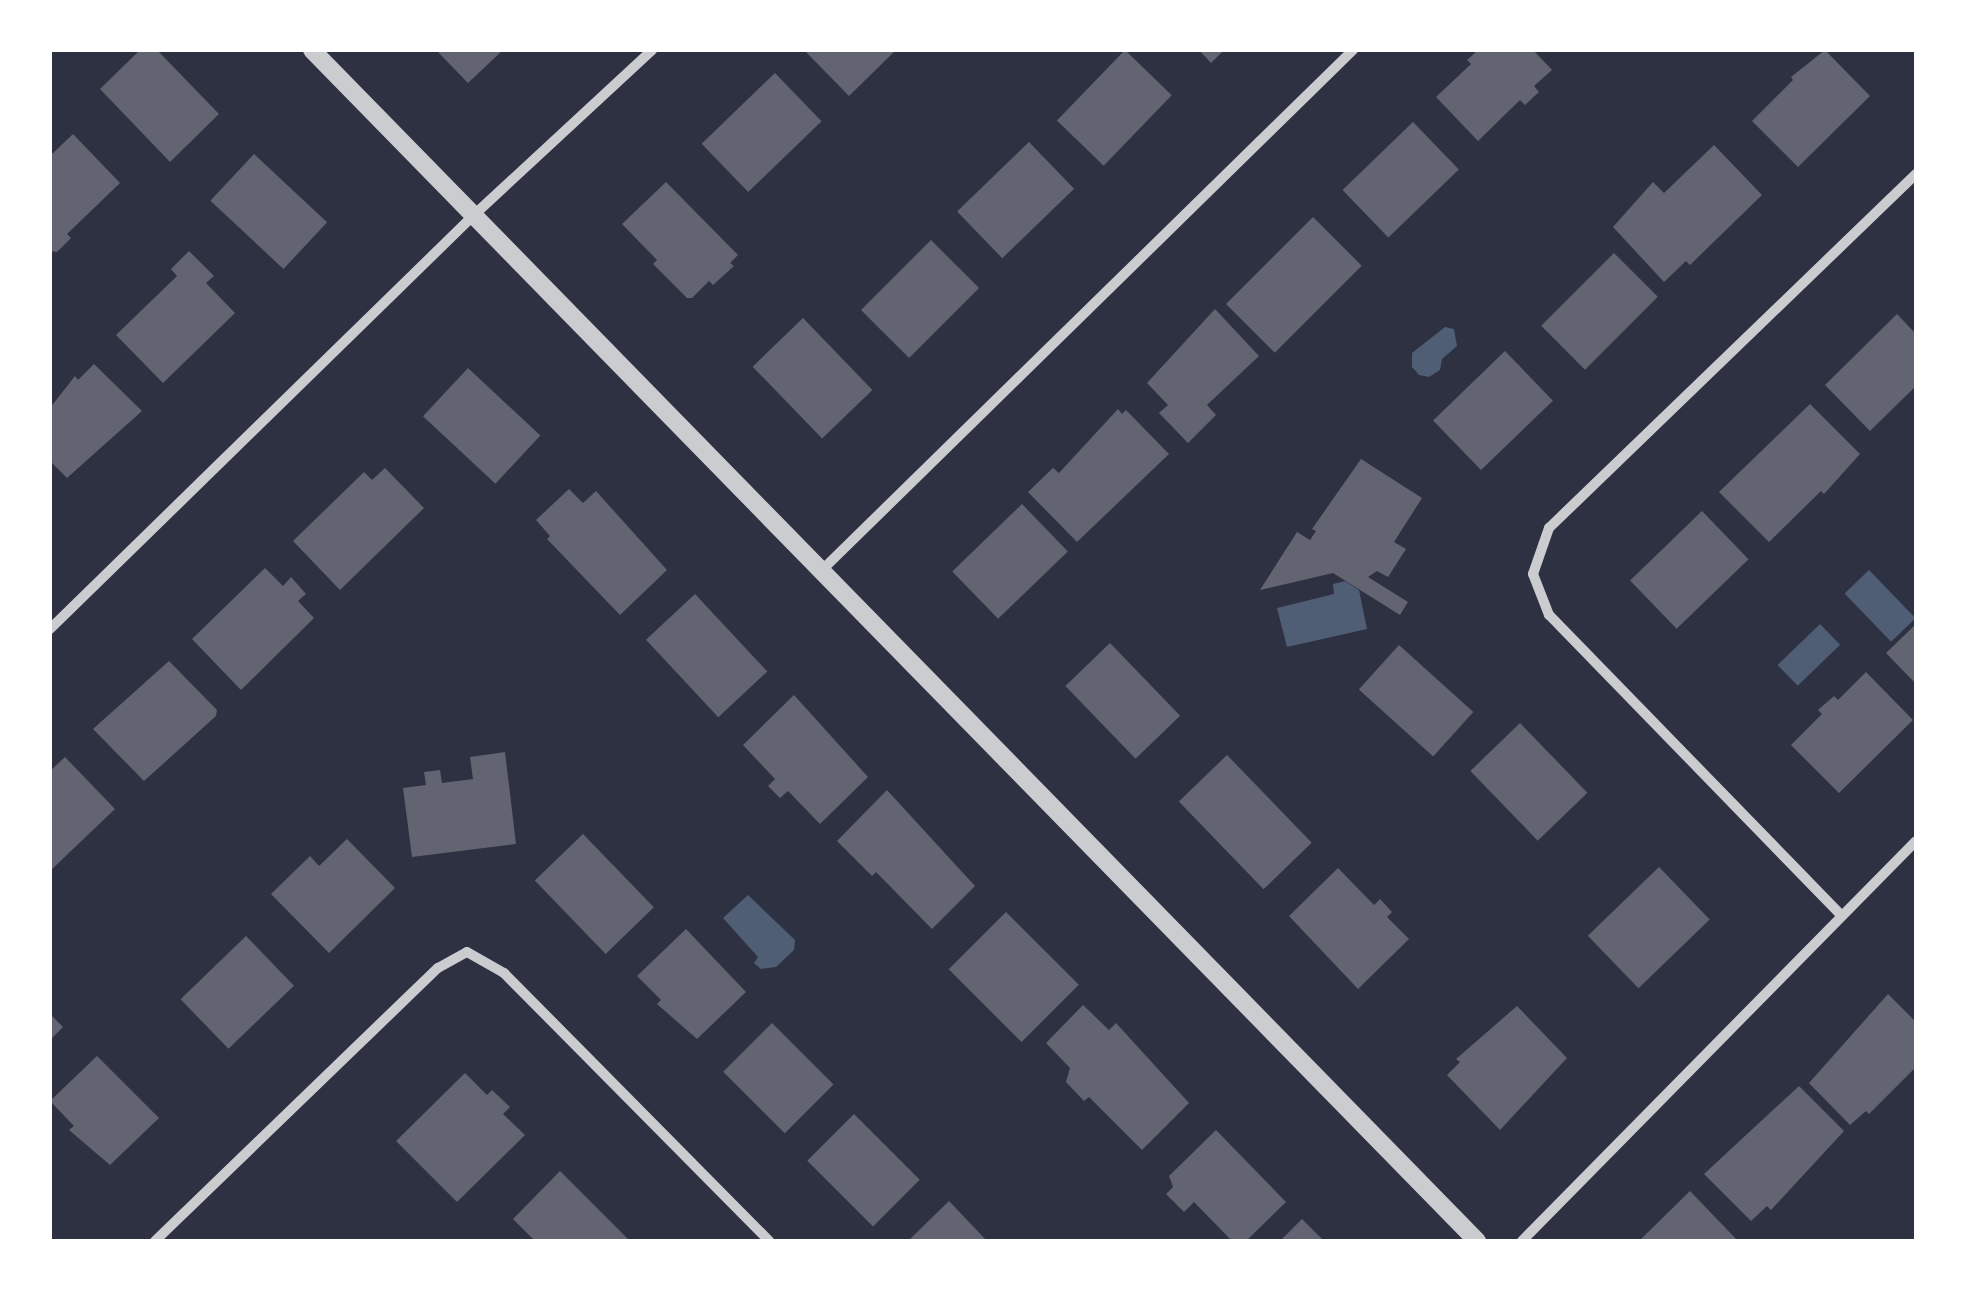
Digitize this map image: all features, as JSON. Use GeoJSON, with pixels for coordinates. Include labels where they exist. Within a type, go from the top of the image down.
{"type":"FeatureCollection","features":[{"type":"Feature","properties":{"kind":"street"},"geometry":{"type":"LineString","coordinates":[[312,50],[1477,1241]]}},
{"type":"Feature","properties":{"kind":"street"},"geometry":{"type":"LineString","coordinates":[[50,628],[474,214],[652,50]]}},
{"type":"Feature","properties":{"kind":"street"},"geometry":{"type":"LineString","coordinates":[[821,571],[1353,50]]}},
{"type":"Feature","properties":{"kind":"street"},"geometry":{"type":"LineString","coordinates":[[1841,914],[1549,615],[1534,574],[1549,528],[1916,174]]}},
{"type":"Feature","properties":{"kind":"street"},"geometry":{"type":"LineString","coordinates":[[1522,1241],[1916,841]]}},
{"type":"Feature","properties":{"kind":"street"},"geometry":{"type":"LineString","coordinates":[[156,1241],[438,968],[467,952],[504,972],[769,1241]]}},
{"type":"Feature","properties":{"kind":"water"},"geometry":{"type":"Polygon","coordinates":[[[1445,327],[1454,329],[1457,346],[1442,359],[1440,370],[1429,377],[1419,375],[1412,367],[1412,353],[1445,327]]]}},
{"type":"Feature","properties":{"kind":"water"},"geometry":{"type":"Polygon","coordinates":[[[1869,570],[1916,618],[1891,642],[1845,594],[1869,570]]]}},
{"type":"Feature","properties":{"kind":"water"},"geometry":{"type":"Polygon","coordinates":[[[1345,581],[1359,590],[1367,629],[1287,647],[1277,608],[1334,594],[1333,584],[1345,581]]]}},
{"type":"Feature","properties":{"kind":"water"},"geometry":{"type":"Polygon","coordinates":[[[1820,624],[1840,645],[1798,686],[1778,665],[1820,624]]]}},
{"type":"Feature","properties":{"kind":"water"},"geometry":{"type":"Polygon","coordinates":[[[748,895],[795,940],[794,950],[776,967],[761,969],[754,963],[758,957],[723,918],[748,895]]]}},
{"type":"Feature","properties":{"kind":"building"},"geometry":{"type":"Polygon","coordinates":[[[140,50],[157,50],[219,114],[170,162],[100,89],[140,50]]]}},
{"type":"Feature","properties":{"kind":"building"},"geometry":{"type":"Polygon","coordinates":[[[436,50],[503,50],[468,83],[436,50]]]}},
{"type":"Feature","properties":{"kind":"building"},"geometry":{"type":"Polygon","coordinates":[[[804,50],[896,50],[849,96],[804,50]]]}},
{"type":"Feature","properties":{"kind":"building"},"geometry":{"type":"Polygon","coordinates":[[[1125,50],[1172,95],[1104,166],[1057,120],[1125,50]]]}},
{"type":"Feature","properties":{"kind":"building"},"geometry":{"type":"Polygon","coordinates":[[[1199,50],[1224,50],[1211,63],[1199,50]]]}},
{"type":"Feature","properties":{"kind":"building"},"geometry":{"type":"Polygon","coordinates":[[[1478,50],[1533,50],[1552,70],[1534,86],[1539,92],[1525,105],[1520,100],[1478,141],[1436,97],[1471,64],[1467,60],[1478,50]]]}},
{"type":"Feature","properties":{"kind":"building"},"geometry":{"type":"Polygon","coordinates":[[[1825,50],[1870,96],[1798,167],[1752,121],[1793,80],[1791,77],[1825,50]]]}},
{"type":"Feature","properties":{"kind":"building"},"geometry":{"type":"Polygon","coordinates":[[[775,73],[822,121],[748,192],[702,144],[775,73]]]}},
{"type":"Feature","properties":{"kind":"building"},"geometry":{"type":"Polygon","coordinates":[[[1413,122],[1459,169],[1388,238],[1343,190],[1413,122]]]}},
{"type":"Feature","properties":{"kind":"building"},"geometry":{"type":"Polygon","coordinates":[[[73,134],[120,183],[67,234],[71,238],[57,252],[50,251],[50,156],[73,134]]]}},
{"type":"Feature","properties":{"kind":"building"},"geometry":{"type":"Polygon","coordinates":[[[1029,142],[1074,189],[1002,258],[957,211],[1029,142]]]}},
{"type":"Feature","properties":{"kind":"building"},"geometry":{"type":"Polygon","coordinates":[[[1714,145],[1762,195],[1690,265],[1686,261],[1664,282],[1613,227],[1653,182],[1664,193],[1714,145]]]}},
{"type":"Feature","properties":{"kind":"building"},"geometry":{"type":"Polygon","coordinates":[[[254,154],[327,222],[283,269],[210,201],[254,154]]]}},
{"type":"Feature","properties":{"kind":"building"},"geometry":{"type":"Polygon","coordinates":[[[666,182],[738,255],[730,263],[734,266],[713,285],[709,281],[692,298],[687,298],[653,264],[657,260],[622,224],[666,182]]]}},
{"type":"Feature","properties":{"kind":"building"},"geometry":{"type":"Polygon","coordinates":[[[1313,217],[1362,266],[1275,353],[1226,304],[1313,217]]]}},
{"type":"Feature","properties":{"kind":"building"},"geometry":{"type":"Polygon","coordinates":[[[931,240],[979,288],[909,358],[861,310],[931,240]]]}},
{"type":"Feature","properties":{"kind":"building"},"geometry":{"type":"Polygon","coordinates":[[[189,251],[214,276],[206,283],[235,313],[163,383],[116,335],[177,276],[171,269],[189,251]]]}},
{"type":"Feature","properties":{"kind":"building"},"geometry":{"type":"Polygon","coordinates":[[[1614,253],[1658,297],[1585,370],[1541,326],[1614,253]]]}},
{"type":"Feature","properties":{"kind":"building"},"geometry":{"type":"Polygon","coordinates":[[[1215,309],[1259,356],[1207,405],[1216,415],[1188,443],[1159,413],[1168,405],[1147,383],[1215,309]]]}},
{"type":"Feature","properties":{"kind":"building"},"geometry":{"type":"Polygon","coordinates":[[[1897,314],[1916,334],[1916,386],[1870,431],[1825,385],[1897,314]]]}},
{"type":"Feature","properties":{"kind":"building"},"geometry":{"type":"Polygon","coordinates":[[[803,318],[872,390],[822,439],[753,367],[803,318]]]}},
{"type":"Feature","properties":{"kind":"building"},"geometry":{"type":"Polygon","coordinates":[[[1505,351],[1553,401],[1481,470],[1433,420],[1505,351]]]}},
{"type":"Feature","properties":{"kind":"building"},"geometry":{"type":"Polygon","coordinates":[[[94,364],[142,411],[67,478],[50,461],[50,408],[75,376],[78,380],[94,364]]]}},
{"type":"Feature","properties":{"kind":"building"},"geometry":{"type":"Polygon","coordinates":[[[468,368],[540,436],[495,484],[423,416],[468,368]]]}},
{"type":"Feature","properties":{"kind":"building"},"geometry":{"type":"Polygon","coordinates":[[[1810,404],[1860,454],[1824,494],[1821,491],[1769,542],[1719,492],[1810,404]]]}},
{"type":"Feature","properties":{"kind":"building"},"geometry":{"type":"Polygon","coordinates":[[[1118,409],[1122,414],[1126,410],[1169,454],[1077,542],[1028,492],[1053,468],[1059,473],[1118,409]]]}},
{"type":"Feature","properties":{"kind":"building"},"geometry":{"type":"Polygon","coordinates":[[[1361,459],[1422,498],[1394,542],[1406,549],[1388,577],[1377,571],[1368,577],[1408,602],[1400,615],[1333,573],[1260,590],[1297,532],[1310,540],[1316,531],[1312,529],[1361,459]]]}},
{"type":"Feature","properties":{"kind":"building"},"geometry":{"type":"Polygon","coordinates":[[[385,468],[424,508],[340,590],[293,541],[364,472],[372,480],[385,468]]]}},
{"type":"Feature","properties":{"kind":"building"},"geometry":{"type":"Polygon","coordinates":[[[569,489],[583,503],[596,491],[667,570],[620,615],[547,539],[550,536],[536,520],[569,489]]]}},
{"type":"Feature","properties":{"kind":"building"},"geometry":{"type":"Polygon","coordinates":[[[1022,504],[1068,551],[998,619],[952,571],[1022,504]]]}},
{"type":"Feature","properties":{"kind":"building"},"geometry":{"type":"Polygon","coordinates":[[[1702,511],[1749,559],[1677,629],[1630,580],[1702,511]]]}},
{"type":"Feature","properties":{"kind":"building"},"geometry":{"type":"Polygon","coordinates":[[[265,568],[283,586],[291,577],[306,594],[298,601],[314,618],[241,690],[192,639],[265,568]]]}},
{"type":"Feature","properties":{"kind":"building"},"geometry":{"type":"Polygon","coordinates":[[[695,594],[767,672],[718,717],[646,640],[695,594]]]}},
{"type":"Feature","properties":{"kind":"building"},"geometry":{"type":"Polygon","coordinates":[[[1916,624],[1916,684],[1886,653],[1916,624]]]}},
{"type":"Feature","properties":{"kind":"building"},"geometry":{"type":"Polygon","coordinates":[[[1110,643],[1180,716],[1136,759],[1065,686],[1110,643]]]}},
{"type":"Feature","properties":{"kind":"building"},"geometry":{"type":"Polygon","coordinates":[[[1399,645],[1473,712],[1433,757],[1359,690],[1399,645]]]}},
{"type":"Feature","properties":{"kind":"building"},"geometry":{"type":"Polygon","coordinates":[[[169,661],[217,710],[216,716],[144,781],[93,729],[169,661]]]}},
{"type":"Feature","properties":{"kind":"building"},"geometry":{"type":"Polygon","coordinates":[[[1866,672],[1913,720],[1839,793],[1791,745],[1822,714],[1818,710],[1834,696],[1838,700],[1866,672]]]}},
{"type":"Feature","properties":{"kind":"building"},"geometry":{"type":"Polygon","coordinates":[[[794,695],[868,777],[820,824],[788,791],[780,798],[768,786],[775,779],[743,745],[794,695]]]}},
{"type":"Feature","properties":{"kind":"building"},"geometry":{"type":"Polygon","coordinates":[[[1520,723],[1587,793],[1538,841],[1470,771],[1520,723]]]}},
{"type":"Feature","properties":{"kind":"building"},"geometry":{"type":"Polygon","coordinates":[[[505,752],[516,844],[412,857],[403,788],[426,785],[424,772],[440,770],[442,783],[473,779],[470,757],[505,752]]]}},
{"type":"Feature","properties":{"kind":"building"},"geometry":{"type":"Polygon","coordinates":[[[1227,755],[1312,843],[1264,889],[1179,802],[1227,755]]]}},
{"type":"Feature","properties":{"kind":"building"},"geometry":{"type":"Polygon","coordinates":[[[65,757],[115,809],[50,871],[50,771],[65,757]]]}},
{"type":"Feature","properties":{"kind":"building"},"geometry":{"type":"Polygon","coordinates":[[[887,790],[975,886],[932,929],[876,872],[872,876],[837,841],[887,790]]]}},
{"type":"Feature","properties":{"kind":"building"},"geometry":{"type":"Polygon","coordinates":[[[583,834],[654,907],[606,954],[535,881],[583,834]]]}},
{"type":"Feature","properties":{"kind":"building"},"geometry":{"type":"Polygon","coordinates":[[[347,839],[395,888],[329,953],[271,894],[310,856],[319,866],[347,839]]]}},
{"type":"Feature","properties":{"kind":"building"},"geometry":{"type":"Polygon","coordinates":[[[1659,867],[1710,920],[1638,988],[1588,936],[1659,867]]]}},
{"type":"Feature","properties":{"kind":"building"},"geometry":{"type":"Polygon","coordinates":[[[1338,868],[1374,905],[1380,899],[1392,912],[1387,917],[1409,939],[1358,989],[1289,916],[1338,868]]]}},
{"type":"Feature","properties":{"kind":"building"},"geometry":{"type":"Polygon","coordinates":[[[1006,912],[1079,985],[1022,1042],[949,969],[1006,912]]]}},
{"type":"Feature","properties":{"kind":"building"},"geometry":{"type":"Polygon","coordinates":[[[686,929],[746,992],[697,1039],[657,1004],[661,1000],[637,976],[686,929]]]}},
{"type":"Feature","properties":{"kind":"building"},"geometry":{"type":"Polygon","coordinates":[[[246,936],[294,986],[228,1049],[181,999],[246,936]]]}},
{"type":"Feature","properties":{"kind":"building"},"geometry":{"type":"Polygon","coordinates":[[[1888,994],[1916,1022],[1916,1067],[1869,1114],[1866,1111],[1850,1125],[1809,1083],[1888,994]]]}},
{"type":"Feature","properties":{"kind":"building"},"geometry":{"type":"Polygon","coordinates":[[[1083,1005],[1109,1030],[1116,1023],[1189,1103],[1142,1150],[1089,1097],[1084,1101],[1066,1082],[1070,1068],[1046,1043],[1083,1005]]]}},
{"type":"Feature","properties":{"kind":"building"},"geometry":{"type":"Polygon","coordinates":[[[1517,1006],[1567,1058],[1500,1130],[1447,1075],[1460,1062],[1456,1059],[1517,1006]]]}},
{"type":"Feature","properties":{"kind":"building"},"geometry":{"type":"Polygon","coordinates":[[[50,1014],[63,1027],[50,1040],[50,1014]]]}},
{"type":"Feature","properties":{"kind":"building"},"geometry":{"type":"Polygon","coordinates":[[[772,1023],[834,1085],[785,1133],[723,1072],[772,1023]]]}},
{"type":"Feature","properties":{"kind":"building"},"geometry":{"type":"Polygon","coordinates":[[[97,1056],[159,1118],[110,1165],[69,1130],[74,1126],[50,1101],[97,1056]]]}},
{"type":"Feature","properties":{"kind":"building"},"geometry":{"type":"Polygon","coordinates":[[[465,1073],[487,1095],[492,1090],[510,1107],[503,1114],[525,1135],[457,1202],[396,1141],[465,1073]]]}},
{"type":"Feature","properties":{"kind":"building"},"geometry":{"type":"Polygon","coordinates":[[[1799,1086],[1844,1131],[1771,1210],[1767,1206],[1751,1221],[1704,1174],[1799,1086]]]}},
{"type":"Feature","properties":{"kind":"building"},"geometry":{"type":"Polygon","coordinates":[[[854,1114],[920,1180],[873,1226],[807,1161],[854,1114]]]}},
{"type":"Feature","properties":{"kind":"building"},"geometry":{"type":"Polygon","coordinates":[[[1216,1130],[1286,1202],[1246,1241],[1232,1241],[1194,1202],[1184,1212],[1166,1194],[1173,1187],[1169,1176],[1216,1130]]]}},
{"type":"Feature","properties":{"kind":"building"},"geometry":{"type":"Polygon","coordinates":[[[560,1171],[630,1241],[535,1241],[513,1219],[560,1171]]]}},
{"type":"Feature","properties":{"kind":"building"},"geometry":{"type":"Polygon","coordinates":[[[1690,1191],[1738,1241],[1639,1241],[1690,1191]]]}},
{"type":"Feature","properties":{"kind":"building"},"geometry":{"type":"Polygon","coordinates":[[[949,1201],[987,1241],[908,1241],[949,1201]]]}},
{"type":"Feature","properties":{"kind":"building"},"geometry":{"type":"Polygon","coordinates":[[[1302,1219],[1324,1241],[1280,1241],[1302,1219]]]}}]}
